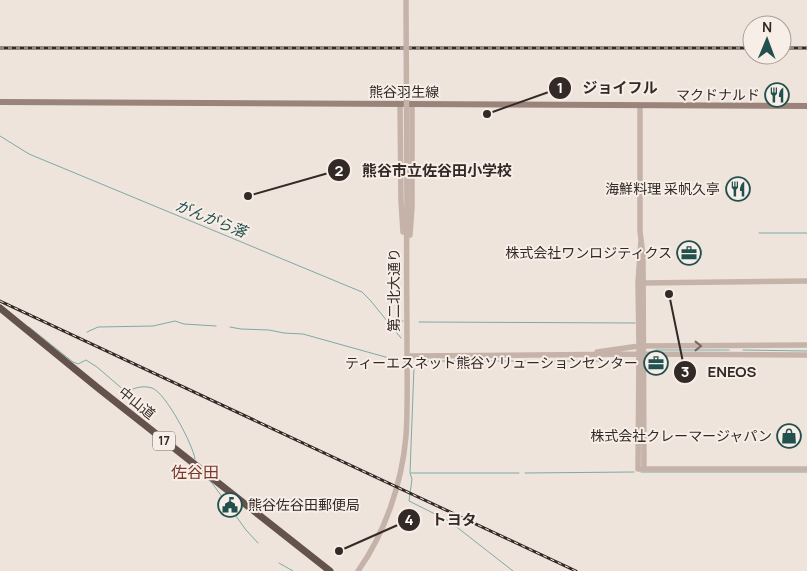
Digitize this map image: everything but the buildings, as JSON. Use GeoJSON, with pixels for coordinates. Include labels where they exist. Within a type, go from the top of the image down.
{"type":"FeatureCollection","features":[{"type":"Feature","properties":{"kind":"highway","name":"中山道"},"geometry":{"type":"LineString","coordinates":[[0,308],[119,405],[330,571]]}},
{"type":"Feature","properties":{"kind":"main road","name":"熊谷羽生線"},"geometry":{"type":"LineString","coordinates":[[0,102],[807,106]]}},
{"type":"Feature","properties":{"kind":"street","name":"第二北大通り"},"geometry":{"type":"LineString","coordinates":[[358,571],[380,531],[400,473],[406,435],[406,0]]}},
{"type":"Feature","properties":{"kind":"street"},"geometry":{"type":"LineString","coordinates":[[400,105],[401,210],[406,261]]}},
{"type":"Feature","properties":{"kind":"street"},"geometry":{"type":"LineString","coordinates":[[406,286],[412,208],[412,105]]}},
{"type":"Feature","properties":{"kind":"street"},"geometry":{"type":"LineString","coordinates":[[640,106],[641,240],[643,256],[641,282],[641,469],[807,469]]}},
{"type":"Feature","properties":{"kind":"street"},"geometry":{"type":"LineString","coordinates":[[641,282],[807,281]]}},
{"type":"Feature","properties":{"kind":"street"},"geometry":{"type":"LineString","coordinates":[[580,355],[641,346],[807,346]]}},
{"type":"Feature","properties":{"kind":"street"},"geometry":{"type":"LineString","coordinates":[[407,356],[807,355]]}},
{"type":"Feature","properties":{"kind":"waterway","name":"がんがら落"},"geometry":{"type":"LineString","coordinates":[[0,136],[29,154],[362,292],[401,338]]}},
{"type":"Feature","properties":{"kind":"waterway"},"geometry":{"type":"LineString","coordinates":[[759,233],[807,233]]}},
{"type":"Feature","properties":{"kind":"waterway"},"geometry":{"type":"LineString","coordinates":[[87,332],[98,327],[153,326],[175,321],[184,324],[216,326]]}},
{"type":"Feature","properties":{"kind":"waterway"},"geometry":{"type":"LineString","coordinates":[[387,321],[403,321]]}},
{"type":"Feature","properties":{"kind":"waterway"},"geometry":{"type":"LineString","coordinates":[[419,322],[635,323]]}},
{"type":"Feature","properties":{"kind":"waterway"},"geometry":{"type":"LineString","coordinates":[[29,327],[73,362],[78,364],[86,360],[97,367],[126,392],[135,388],[145,387],[152,388],[158,392],[178,420],[195,459]]}},
{"type":"Feature","properties":{"kind":"waterway"},"geometry":{"type":"LineString","coordinates":[[230,327],[303,334],[389,358],[399,359]]}},
{"type":"Feature","properties":{"kind":"waterway"},"geometry":{"type":"LineString","coordinates":[[656,350],[729,350]]}},
{"type":"Feature","properties":{"kind":"waterway"},"geometry":{"type":"LineString","coordinates":[[743,350],[807,351]]}},
{"type":"Feature","properties":{"kind":"waterway"},"geometry":{"type":"LineString","coordinates":[[418,361],[638,361]]}},
{"type":"Feature","properties":{"kind":"waterway","name":"がんがら落"},"geometry":{"type":"LineString","coordinates":[[414,367],[410,473],[412,479],[409,501],[449,521],[513,571]]}},
{"type":"Feature","properties":{"kind":"waterway"},"geometry":{"type":"LineString","coordinates":[[198,471],[212,483],[246,530],[258,543]]}},
{"type":"Feature","properties":{"kind":"waterway"},"geometry":{"type":"LineString","coordinates":[[525,473],[634,472]]}},
{"type":"Feature","properties":{"kind":"waterway"},"geometry":{"type":"LineString","coordinates":[[641,472],[807,472]]}},
{"type":"Feature","properties":{"kind":"waterway"},"geometry":{"type":"LineString","coordinates":[[411,473],[519,473]]}},
{"type":"Feature","properties":{"kind":"waterway"},"geometry":{"type":"LineString","coordinates":[[279,563],[293,571]]}},
{"type":"Feature","properties":{"kind":"railway"},"geometry":{"type":"LineString","coordinates":[[0,48],[742,48]]}},
{"type":"Feature","properties":{"kind":"railway"},"geometry":{"type":"LineString","coordinates":[[792,48],[807,48]]}},
{"type":"Feature","properties":{"kind":"railway"},"geometry":{"type":"LineString","coordinates":[[0,301],[576,571]]}},
{"type":"Feature","properties":{"kind":"place","name":"マクドナルド"},"geometry":{"type":"Point","coordinates":[777,95]}},
{"type":"Feature","properties":{"kind":"place","name":"ジョイフル"},"geometry":{"type":"Point","coordinates":[487,114]}},
{"type":"Feature","properties":{"kind":"place","name":"海鮮料理 采帆久亭"},"geometry":{"type":"Point","coordinates":[738,189]}},
{"type":"Feature","properties":{"kind":"place","name":"熊谷市立佐谷田小学校"},"geometry":{"type":"Point","coordinates":[248,196]}},
{"type":"Feature","properties":{"kind":"place","name":"株式会社ワンロジティクス"},"geometry":{"type":"Point","coordinates":[689,253]}},
{"type":"Feature","properties":{"kind":"place","name":"ENEOS"},"geometry":{"type":"Point","coordinates":[669,294]}},
{"type":"Feature","properties":{"kind":"place","name":"ティーエスネット熊谷ソリューションセンター"},"geometry":{"type":"Point","coordinates":[656,363]}},
{"type":"Feature","properties":{"kind":"place","name":"株式会社クレーマージャパン"},"geometry":{"type":"Point","coordinates":[789,436]}},
{"type":"Feature","properties":{"kind":"place","name":"熊谷佐谷田郵便局"},"geometry":{"type":"Point","coordinates":[230,505]}},
{"type":"Feature","properties":{"kind":"place","name":"トヨタ"},"geometry":{"type":"Point","coordinates":[339,551]}},
{"type":"Feature","properties":{"kind":"district","name":"佐谷田"},"geometry":{"type":"Point","coordinates":[195,472]}}]}
